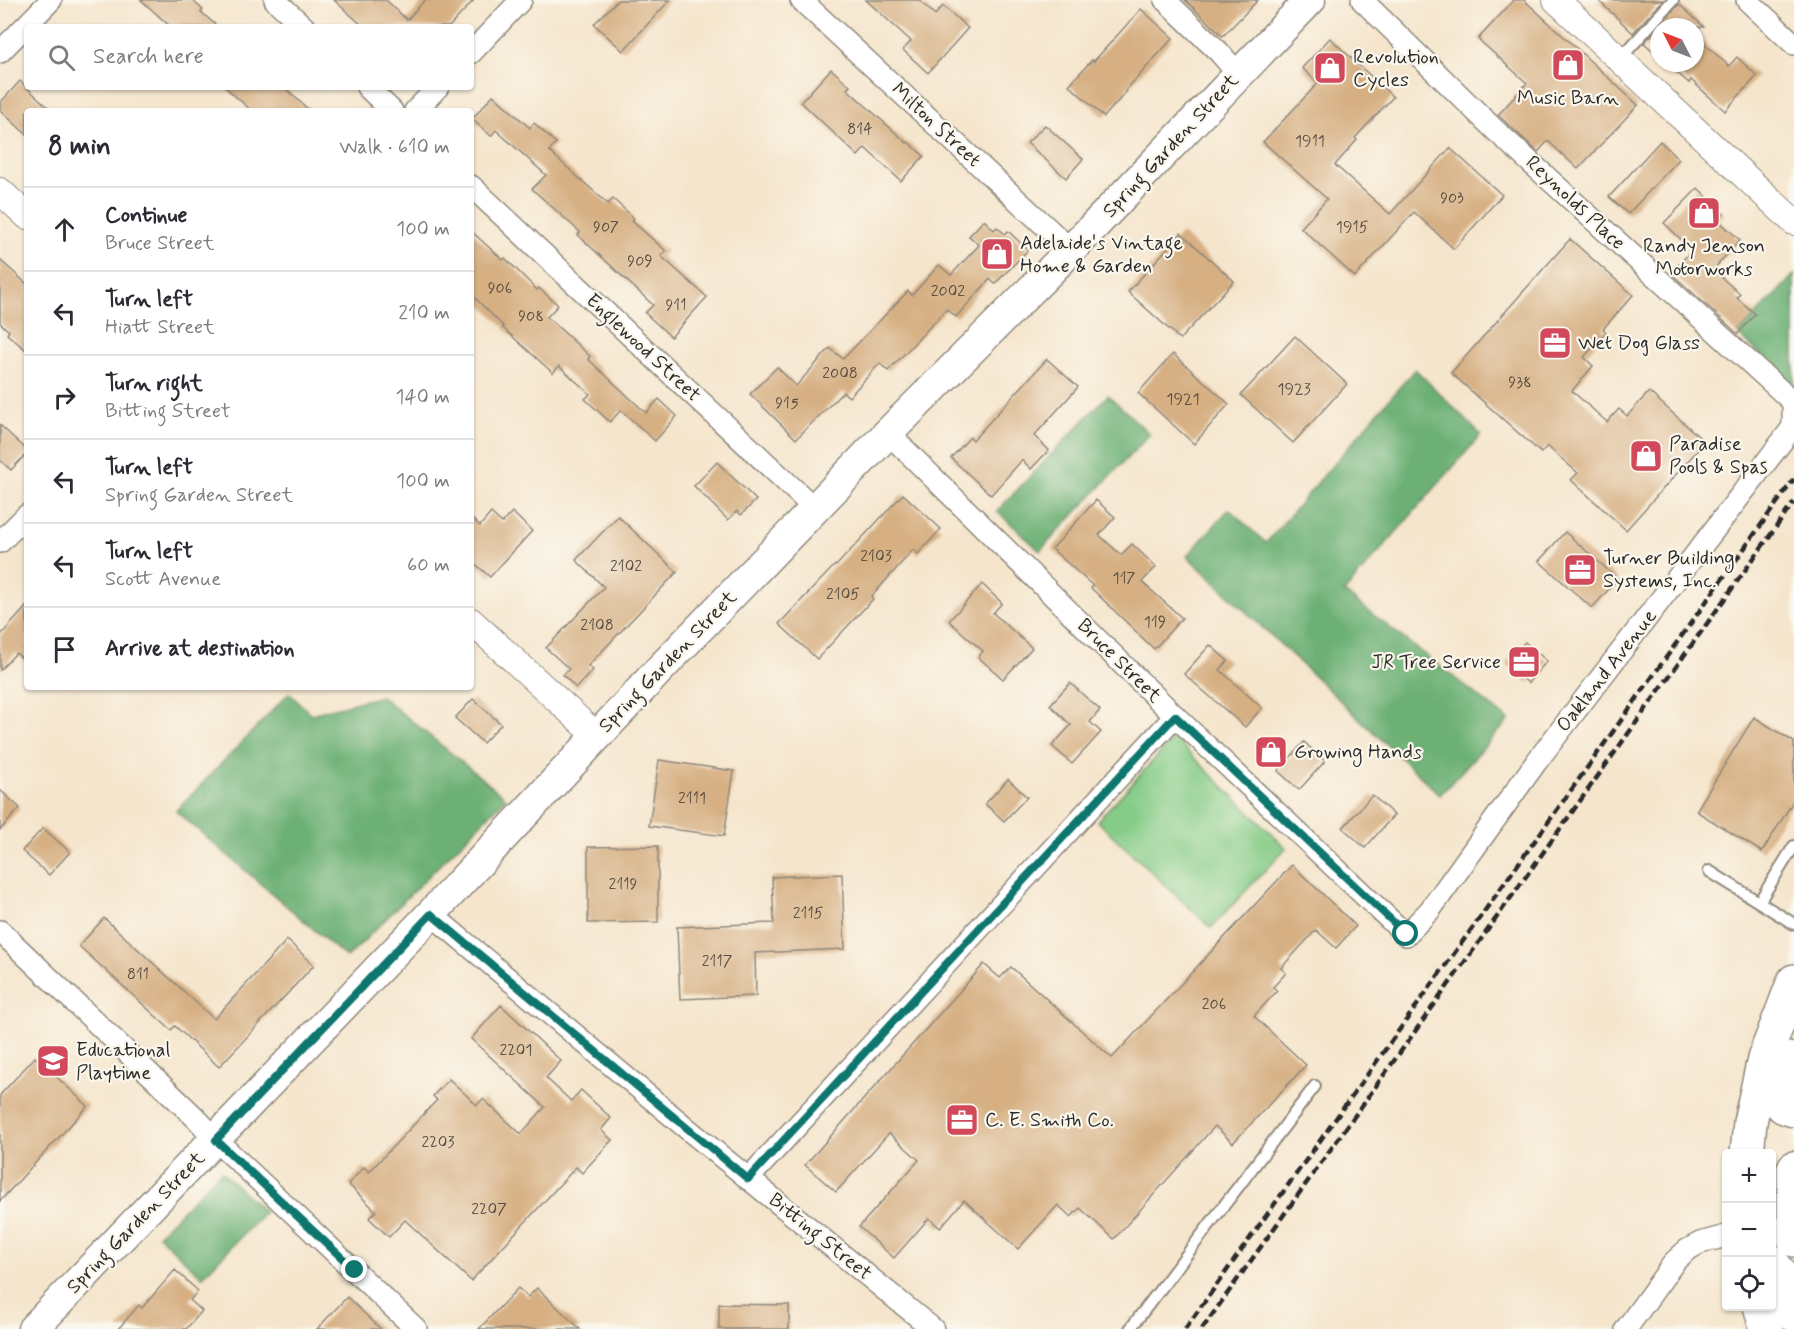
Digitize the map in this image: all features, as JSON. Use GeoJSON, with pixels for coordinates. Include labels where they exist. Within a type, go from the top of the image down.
{"type":"FeatureCollection","features":[{"type":"Feature","properties":{"kind":"main road","name":"Spring Garden Street"},"geometry":{"type":"LineString","coordinates":[[33,1329],[216,1140],[662,668],[888,433],[1071,250],[1310,0]]}},
{"type":"Feature","properties":{"kind":"main road"},"geometry":{"type":"LineString","coordinates":[[1747,1149],[1750,1122],[1764,1059],[1794,981]]}},
{"type":"Feature","properties":{"kind":"main road"},"geometry":{"type":"LineString","coordinates":[[1777,1023],[1788,1056],[1778,1102],[1783,1108],[1794,1110]]}},
{"type":"Feature","properties":{"kind":"main road"},"geometry":{"type":"LineString","coordinates":[[1794,1168],[1794,1239]]}},
{"type":"Feature","properties":{"kind":"main road"},"geometry":{"type":"LineString","coordinates":[[1776,1268],[1794,1315]]}},
{"type":"Feature","properties":{"kind":"main road"},"geometry":{"type":"LineString","coordinates":[[1762,1311],[1767,1329]]}},
{"type":"Feature","properties":{"kind":"street"},"geometry":{"type":"LineString","coordinates":[[27,24],[51,0]]}},
{"type":"Feature","properties":{"kind":"street"},"geometry":{"type":"LineString","coordinates":[[275,0],[301,24]]}},
{"type":"Feature","properties":{"kind":"street"},"geometry":{"type":"LineString","coordinates":[[474,50],[521,0]]}},
{"type":"Feature","properties":{"kind":"street","name":"Milton Street"},"geometry":{"type":"LineString","coordinates":[[801,0],[1071,250]]}},
{"type":"Feature","properties":{"kind":"street"},"geometry":{"type":"LineString","coordinates":[[1165,0],[1220,52],[1238,74]]}},
{"type":"Feature","properties":{"kind":"street","name":"Reynolds Place"},"geometry":{"type":"LineString","coordinates":[[1362,0],[1495,130],[1792,402]]}},
{"type":"Feature","properties":{"kind":"street"},"geometry":{"type":"LineString","coordinates":[[1556,0],[1794,222]]}},
{"type":"Feature","properties":{"kind":"street"},"geometry":{"type":"LineString","coordinates":[[1747,0],[1794,44]]}},
{"type":"Feature","properties":{"kind":"street"},"geometry":{"type":"LineString","coordinates":[[0,52],[24,28]]}},
{"type":"Feature","properties":{"kind":"street"},"geometry":{"type":"LineString","coordinates":[[370,90],[389,108]]}},
{"type":"Feature","properties":{"kind":"street"},"geometry":{"type":"LineString","coordinates":[[418,108],[435,90]]}},
{"type":"Feature","properties":{"kind":"street","name":"Englewood Street"},"geometry":{"type":"LineString","coordinates":[[474,189],[815,509]]}},
{"type":"Feature","properties":{"kind":"street"},"geometry":{"type":"LineString","coordinates":[[0,191],[24,213]]}},
{"type":"Feature","properties":{"kind":"street","name":"Oakland Avenue"},"geometry":{"type":"LineString","coordinates":[[1406,934],[1430,910],[1537,761],[1793,427],[1792,402]]}},
{"type":"Feature","properties":{"kind":"street","name":"Bruce Street"},"geometry":{"type":"LineString","coordinates":[[888,433],[1175,716],[1406,934]]}},
{"type":"Feature","properties":{"kind":"street"},"geometry":{"type":"LineString","coordinates":[[0,542],[24,518]]}},
{"type":"Feature","properties":{"kind":"street"},"geometry":{"type":"LineString","coordinates":[[474,624],[597,736]]}},
{"type":"Feature","properties":{"kind":"street"},"geometry":{"type":"LineString","coordinates":[[748,1179],[1175,716]]}},
{"type":"Feature","properties":{"kind":"street","name":"Bitting Street"},"geometry":{"type":"LineString","coordinates":[[431,914],[748,1179],[933,1329]]}},
{"type":"Feature","properties":{"kind":"street"},"geometry":{"type":"LineString","coordinates":[[0,931],[416,1329]]}},
{"type":"Feature","properties":{"kind":"street"},"geometry":{"type":"LineString","coordinates":[[1626,1329],[1681,1255],[1700,1243],[1722,1237]]}},
{"type":"Feature","properties":{"kind":"lane"},"geometry":{"type":"LineString","coordinates":[[1619,59],[1673,0]]}},
{"type":"Feature","properties":{"kind":"lane"},"geometry":{"type":"LineString","coordinates":[[1759,902],[1794,846]]}},
{"type":"Feature","properties":{"kind":"lane"},"geometry":{"type":"LineString","coordinates":[[1709,871],[1794,924]]}},
{"type":"Feature","properties":{"kind":"lane"},"geometry":{"type":"LineString","coordinates":[[1130,1329],[1315,1086]]}},
{"type":"Feature","properties":{"kind":"green space"},"geometry":{"type":"Polygon","coordinates":[[[1794,275],[1794,386],[1738,334],[1794,275]]]}},
{"type":"Feature","properties":{"kind":"green space"},"geometry":{"type":"Polygon","coordinates":[[[1415,369],[1481,435],[1344,592],[1509,720],[1440,795],[1187,556],[1229,509],[1266,543],[1415,369]]]}},
{"type":"Feature","properties":{"kind":"green space"},"geometry":{"type":"Polygon","coordinates":[[[1108,395],[1150,434],[1040,551],[997,511],[1108,395]]]}},
{"type":"Feature","properties":{"kind":"green space"},"geometry":{"type":"Polygon","coordinates":[[[289,693],[311,714],[381,696],[506,798],[347,958],[176,811],[289,693]]]}},
{"type":"Feature","properties":{"kind":"green space"},"geometry":{"type":"Polygon","coordinates":[[[1174,738],[1286,848],[1211,928],[1097,821],[1174,738]]]}},
{"type":"Feature","properties":{"kind":"green space"},"geometry":{"type":"Polygon","coordinates":[[[221,1171],[265,1212],[202,1277],[158,1235],[221,1171]]]}},
{"type":"Feature","properties":{"kind":"building"},"geometry":{"type":"Polygon","coordinates":[[[141,0],[192,0],[215,24],[168,24],[141,0]]]}},
{"type":"Feature","properties":{"kind":"building"},"geometry":{"type":"Polygon","coordinates":[[[334,0],[386,0],[407,20],[425,0],[474,0],[452,24],[361,24],[334,0]]]}},
{"type":"Feature","properties":{"kind":"building"},"geometry":{"type":"Polygon","coordinates":[[[618,0],[670,0],[623,51],[594,24],[618,0]]]}},
{"type":"Feature","properties":{"kind":"building"},"geometry":{"type":"Polygon","coordinates":[[[866,0],[919,0],[935,15],[943,6],[968,28],[928,73],[903,50],[911,41],[866,0]]]}},
{"type":"Feature","properties":{"kind":"building"},"geometry":{"type":"Polygon","coordinates":[[[1185,0],[1258,0],[1223,36],[1185,0]]]}},
{"type":"Feature","properties":{"kind":"building"},"geometry":{"type":"Polygon","coordinates":[[[1514,0],[1524,0],[1638,105],[1578,169],[1548,141],[1538,152],[1498,115],[1527,83],[1478,39],[1514,0]]]}},
{"type":"Feature","properties":{"kind":"building"},"geometry":{"type":"Polygon","coordinates":[[[1598,0],[1663,0],[1633,33],[1598,0]]]}},
{"type":"Feature","properties":{"kind":"building"},"geometry":{"type":"Polygon","coordinates":[[[1679,4],[1694,18],[1666,18],[1679,4]]]}},
{"type":"Feature","properties":{"kind":"building"},"geometry":{"type":"Polygon","coordinates":[[[1141,9],[1173,38],[1104,117],[1069,85],[1141,9]]]}},
{"type":"Feature","properties":{"kind":"building"},"geometry":{"type":"Polygon","coordinates":[[[1650,36],[1650,48],[1644,43],[1650,36]]]}},
{"type":"Feature","properties":{"kind":"building"},"geometry":{"type":"Polygon","coordinates":[[[1330,38],[1393,97],[1355,138],[1357,140],[1335,165],[1390,214],[1450,148],[1502,195],[1454,249],[1414,212],[1355,277],[1301,228],[1327,199],[1263,142],[1318,83],[1302,68],[1330,38]]]}},
{"type":"Feature","properties":{"kind":"building"},"geometry":{"type":"Polygon","coordinates":[[[1704,43],[1729,66],[1737,57],[1757,76],[1725,111],[1691,80],[1689,83],[1676,72],[1704,72],[1704,43]]]}},
{"type":"Feature","properties":{"kind":"building"},"geometry":{"type":"Polygon","coordinates":[[[831,69],[850,86],[847,89],[924,156],[901,181],[865,148],[858,156],[801,102],[831,69]]]}},
{"type":"Feature","properties":{"kind":"building"},"geometry":{"type":"Polygon","coordinates":[[[20,81],[24,85],[24,90],[30,90],[49,108],[24,108],[24,132],[0,110],[0,103],[20,81]]]}},
{"type":"Feature","properties":{"kind":"building"},"geometry":{"type":"Polygon","coordinates":[[[228,90],[287,90],[307,108],[249,108],[228,90]]]}},
{"type":"Feature","properties":{"kind":"building"},"geometry":{"type":"Polygon","coordinates":[[[493,95],[530,128],[534,123],[556,143],[549,151],[608,204],[613,199],[634,218],[632,221],[666,251],[661,256],[707,297],[671,337],[645,313],[653,305],[578,235],[580,232],[532,189],[546,175],[496,130],[491,136],[474,121],[474,117],[493,95]]]}},
{"type":"Feature","properties":{"kind":"building"},"geometry":{"type":"Polygon","coordinates":[[[1045,125],[1083,159],[1066,178],[1027,143],[1045,125]]]}},
{"type":"Feature","properties":{"kind":"building"},"geometry":{"type":"Polygon","coordinates":[[[1660,141],[1679,159],[1628,214],[1609,197],[1660,141]]]}},
{"type":"Feature","properties":{"kind":"building"},"geometry":{"type":"Polygon","coordinates":[[[1698,188],[1724,214],[1718,220],[1740,240],[1713,270],[1740,294],[1737,298],[1755,314],[1738,334],[1671,273],[1692,250],[1664,223],[1698,188]]]}},
{"type":"Feature","properties":{"kind":"building"},"geometry":{"type":"Polygon","coordinates":[[[984,220],[994,230],[997,227],[1005,234],[1008,231],[1028,250],[995,284],[990,279],[956,317],[947,309],[888,371],[880,363],[849,397],[843,392],[796,439],[750,394],[777,367],[796,386],[830,348],[843,359],[908,291],[912,295],[939,265],[951,275],[979,245],[969,236],[984,220]]]}},
{"type":"Feature","properties":{"kind":"building"},"geometry":{"type":"Polygon","coordinates":[[[1181,233],[1234,281],[1180,339],[1128,292],[1181,233]]]}},
{"type":"Feature","properties":{"kind":"building"},"geometry":{"type":"Polygon","coordinates":[[[474,234],[503,260],[505,258],[537,290],[539,288],[558,305],[547,317],[590,356],[588,359],[646,413],[659,399],[677,416],[655,441],[621,410],[610,422],[585,399],[590,394],[559,366],[553,373],[474,297],[474,234]]]}},
{"type":"Feature","properties":{"kind":"building"},"geometry":{"type":"Polygon","coordinates":[[[1570,239],[1633,295],[1603,329],[1606,332],[1584,357],[1593,366],[1572,391],[1607,422],[1619,409],[1627,416],[1649,392],[1705,442],[1626,530],[1571,480],[1578,473],[1547,446],[1541,453],[1451,373],[1570,239]]]}},
{"type":"Feature","properties":{"kind":"building"},"geometry":{"type":"Polygon","coordinates":[[[0,260],[24,281],[24,348],[7,334],[9,331],[0,323],[0,260]]]}},
{"type":"Feature","properties":{"kind":"building"},"geometry":{"type":"Polygon","coordinates":[[[1295,336],[1347,384],[1293,443],[1241,395],[1295,336]]]}},
{"type":"Feature","properties":{"kind":"building"},"geometry":{"type":"Polygon","coordinates":[[[1173,354],[1229,404],[1194,444],[1138,393],[1173,354]]]}},
{"type":"Feature","properties":{"kind":"building"},"geometry":{"type":"Polygon","coordinates":[[[1047,359],[1078,387],[1034,436],[1049,450],[1031,469],[1022,460],[991,495],[951,458],[970,437],[973,440],[1047,359]]]}},
{"type":"Feature","properties":{"kind":"building"},"geometry":{"type":"Polygon","coordinates":[[[0,425],[24,447],[24,456],[11,470],[0,460],[0,425]]]}},
{"type":"Feature","properties":{"kind":"building"},"geometry":{"type":"Polygon","coordinates":[[[717,462],[756,500],[741,515],[737,511],[728,520],[694,486],[717,462]]]}},
{"type":"Feature","properties":{"kind":"building"},"geometry":{"type":"Polygon","coordinates":[[[903,494],[941,529],[918,554],[913,550],[871,597],[873,599],[817,659],[779,624],[903,494]]]}},
{"type":"Feature","properties":{"kind":"building"},"geometry":{"type":"Polygon","coordinates":[[[1096,500],[1115,517],[1099,535],[1121,555],[1132,544],[1156,567],[1142,582],[1182,618],[1154,649],[1091,588],[1093,586],[1052,549],[1096,500]]]}},
{"type":"Feature","properties":{"kind":"building"},"geometry":{"type":"Polygon","coordinates":[[[512,512],[532,531],[490,577],[474,563],[474,521],[480,526],[491,513],[502,523],[512,512]]]}},
{"type":"Feature","properties":{"kind":"building"},"geometry":{"type":"Polygon","coordinates":[[[618,516],[677,572],[588,666],[593,670],[576,688],[563,675],[569,669],[546,648],[604,587],[576,560],[618,516]]]}},
{"type":"Feature","properties":{"kind":"building"},"geometry":{"type":"Polygon","coordinates":[[[1565,532],[1618,579],[1592,608],[1539,561],[1565,532]]]}},
{"type":"Feature","properties":{"kind":"building"},"geometry":{"type":"Polygon","coordinates":[[[982,584],[1002,603],[993,613],[1032,648],[1003,679],[978,657],[983,651],[949,621],[982,584]]]}},
{"type":"Feature","properties":{"kind":"building"},"geometry":{"type":"Polygon","coordinates":[[[24,609],[24,660],[16,653],[0,670],[0,636],[24,609]]]}},
{"type":"Feature","properties":{"kind":"building"},"geometry":{"type":"Polygon","coordinates":[[[1525,642],[1547,661],[1528,683],[1506,663],[1525,642]]]}},
{"type":"Feature","properties":{"kind":"building"},"geometry":{"type":"Polygon","coordinates":[[[1210,645],[1228,661],[1220,670],[1262,708],[1245,727],[1184,674],[1210,645]]]}},
{"type":"Feature","properties":{"kind":"building"},"geometry":{"type":"Polygon","coordinates":[[[1070,683],[1100,710],[1090,722],[1101,732],[1072,764],[1052,746],[1071,725],[1050,705],[1070,683]]]}},
{"type":"Feature","properties":{"kind":"building"},"geometry":{"type":"Polygon","coordinates":[[[473,699],[501,724],[483,743],[455,718],[473,699]]]}},
{"type":"Feature","properties":{"kind":"building"},"geometry":{"type":"Polygon","coordinates":[[[1754,717],[1794,742],[1794,800],[1762,852],[1696,811],[1754,717]]]}},
{"type":"Feature","properties":{"kind":"building"},"geometry":{"type":"Polygon","coordinates":[[[1304,742],[1325,761],[1299,790],[1278,771],[1304,742]]]}},
{"type":"Feature","properties":{"kind":"building"},"geometry":{"type":"Polygon","coordinates":[[[659,760],[734,771],[724,836],[649,826],[659,760]]]}},
{"type":"Feature","properties":{"kind":"building"},"geometry":{"type":"Polygon","coordinates":[[[1008,779],[1027,797],[1004,821],[985,804],[1008,779]]]}},
{"type":"Feature","properties":{"kind":"building"},"geometry":{"type":"Polygon","coordinates":[[[0,790],[20,808],[0,830],[0,790]]]}},
{"type":"Feature","properties":{"kind":"building"},"geometry":{"type":"Polygon","coordinates":[[[1372,795],[1394,815],[1365,848],[1343,828],[1372,795]]]}},
{"type":"Feature","properties":{"kind":"building"},"geometry":{"type":"Polygon","coordinates":[[[43,828],[70,852],[49,875],[22,851],[43,828]]]}},
{"type":"Feature","properties":{"kind":"building"},"geometry":{"type":"Polygon","coordinates":[[[658,846],[658,922],[588,923],[588,847],[658,846]]]}},
{"type":"Feature","properties":{"kind":"building"},"geometry":{"type":"Polygon","coordinates":[[[1292,865],[1356,926],[1336,948],[1316,930],[1281,968],[1286,973],[1273,987],[1277,991],[1254,1016],[1306,1065],[1233,1143],[1215,1126],[1114,1239],[1080,1208],[1071,1217],[1058,1205],[1018,1249],[964,1200],[940,1228],[929,1218],[894,1258],[859,1227],[919,1160],[889,1133],[836,1192],[805,1165],[984,964],[1000,978],[1011,967],[1112,1058],[1292,865]]]}},
{"type":"Feature","properties":{"kind":"building"},"geometry":{"type":"Polygon","coordinates":[[[842,874],[845,949],[755,953],[756,996],[680,999],[677,927],[774,923],[772,877],[842,874]]]}},
{"type":"Feature","properties":{"kind":"building"},"geometry":{"type":"Polygon","coordinates":[[[104,918],[214,1019],[287,940],[314,965],[219,1067],[175,1026],[171,1030],[79,946],[104,918]]]}},
{"type":"Feature","properties":{"kind":"building"},"geometry":{"type":"Polygon","coordinates":[[[501,1005],[561,1061],[546,1078],[571,1101],[581,1090],[611,1118],[601,1130],[612,1140],[582,1173],[576,1167],[471,1281],[405,1220],[389,1237],[369,1218],[376,1211],[348,1184],[364,1167],[369,1172],[437,1100],[433,1096],[449,1079],[477,1105],[483,1099],[521,1134],[545,1107],[471,1039],[501,1005]]]}},
{"type":"Feature","properties":{"kind":"building"},"geometry":{"type":"Polygon","coordinates":[[[35,1057],[88,1106],[0,1201],[0,1095],[35,1057]]]}},
{"type":"Feature","properties":{"kind":"building"},"geometry":{"type":"Polygon","coordinates":[[[175,1270],[198,1291],[190,1300],[202,1311],[186,1329],[118,1329],[139,1305],[142,1308],[175,1270]]]}},
{"type":"Feature","properties":{"kind":"building"},"geometry":{"type":"Polygon","coordinates":[[[518,1288],[528,1297],[537,1288],[580,1329],[479,1329],[518,1288]]]}},
{"type":"Feature","properties":{"kind":"building"},"geometry":{"type":"Polygon","coordinates":[[[347,1297],[381,1329],[317,1329],[347,1297]]]}},
{"type":"Feature","properties":{"kind":"building"},"geometry":{"type":"Polygon","coordinates":[[[719,1304],[789,1305],[789,1329],[719,1329],[719,1304]]]}},
{"type":"Feature","properties":{"kind":"railway"},"geometry":{"type":"LineString","coordinates":[[1185,1329],[1794,479]]}},
{"type":"Feature","properties":{"kind":"railway"},"geometry":{"type":"LineString","coordinates":[[1202,1329],[1794,502]]}},
{"type":"Feature","properties":{"kind":"place","name":"Music Barn"},"geometry":{"type":"Point","coordinates":[1568,65]}},
{"type":"Feature","properties":{"kind":"place","name":"Revolution Cycles"},"geometry":{"type":"Point","coordinates":[1330,68]}},
{"type":"Feature","properties":{"kind":"place","name":"Randy Jenson Motorworks"},"geometry":{"type":"Point","coordinates":[1704,213]}},
{"type":"Feature","properties":{"kind":"place","name":"Adelaide's Vintage Home & Garden"},"geometry":{"type":"Point","coordinates":[997,254]}},
{"type":"Feature","properties":{"kind":"place","name":"Wet Dog Glass"},"geometry":{"type":"Point","coordinates":[1555,343]}},
{"type":"Feature","properties":{"kind":"place","name":"Paradise Pools & Spas"},"geometry":{"type":"Point","coordinates":[1646,456]}},
{"type":"Feature","properties":{"kind":"place","name":"Turner Building Systems, Inc."},"geometry":{"type":"Point","coordinates":[1580,570]}},
{"type":"Feature","properties":{"kind":"place","name":"JR Tree Service"},"geometry":{"type":"Point","coordinates":[1524,662]}},
{"type":"Feature","properties":{"kind":"place","name":"Growing Hands"},"geometry":{"type":"Point","coordinates":[1271,752]}},
{"type":"Feature","properties":{"kind":"place","name":"Educational Playtime"},"geometry":{"type":"Point","coordinates":[53,1061]}},
{"type":"Feature","properties":{"kind":"place","name":"C. E. Smith Co."},"geometry":{"type":"Point","coordinates":[962,1120]}},
{"type":"Feature","properties":{"kind":"route"},"geometry":{"type":"LineString","coordinates":[[355,1270],[216,1140],[431,914],[748,1179],[1175,716],[1406,934]]}}]}
